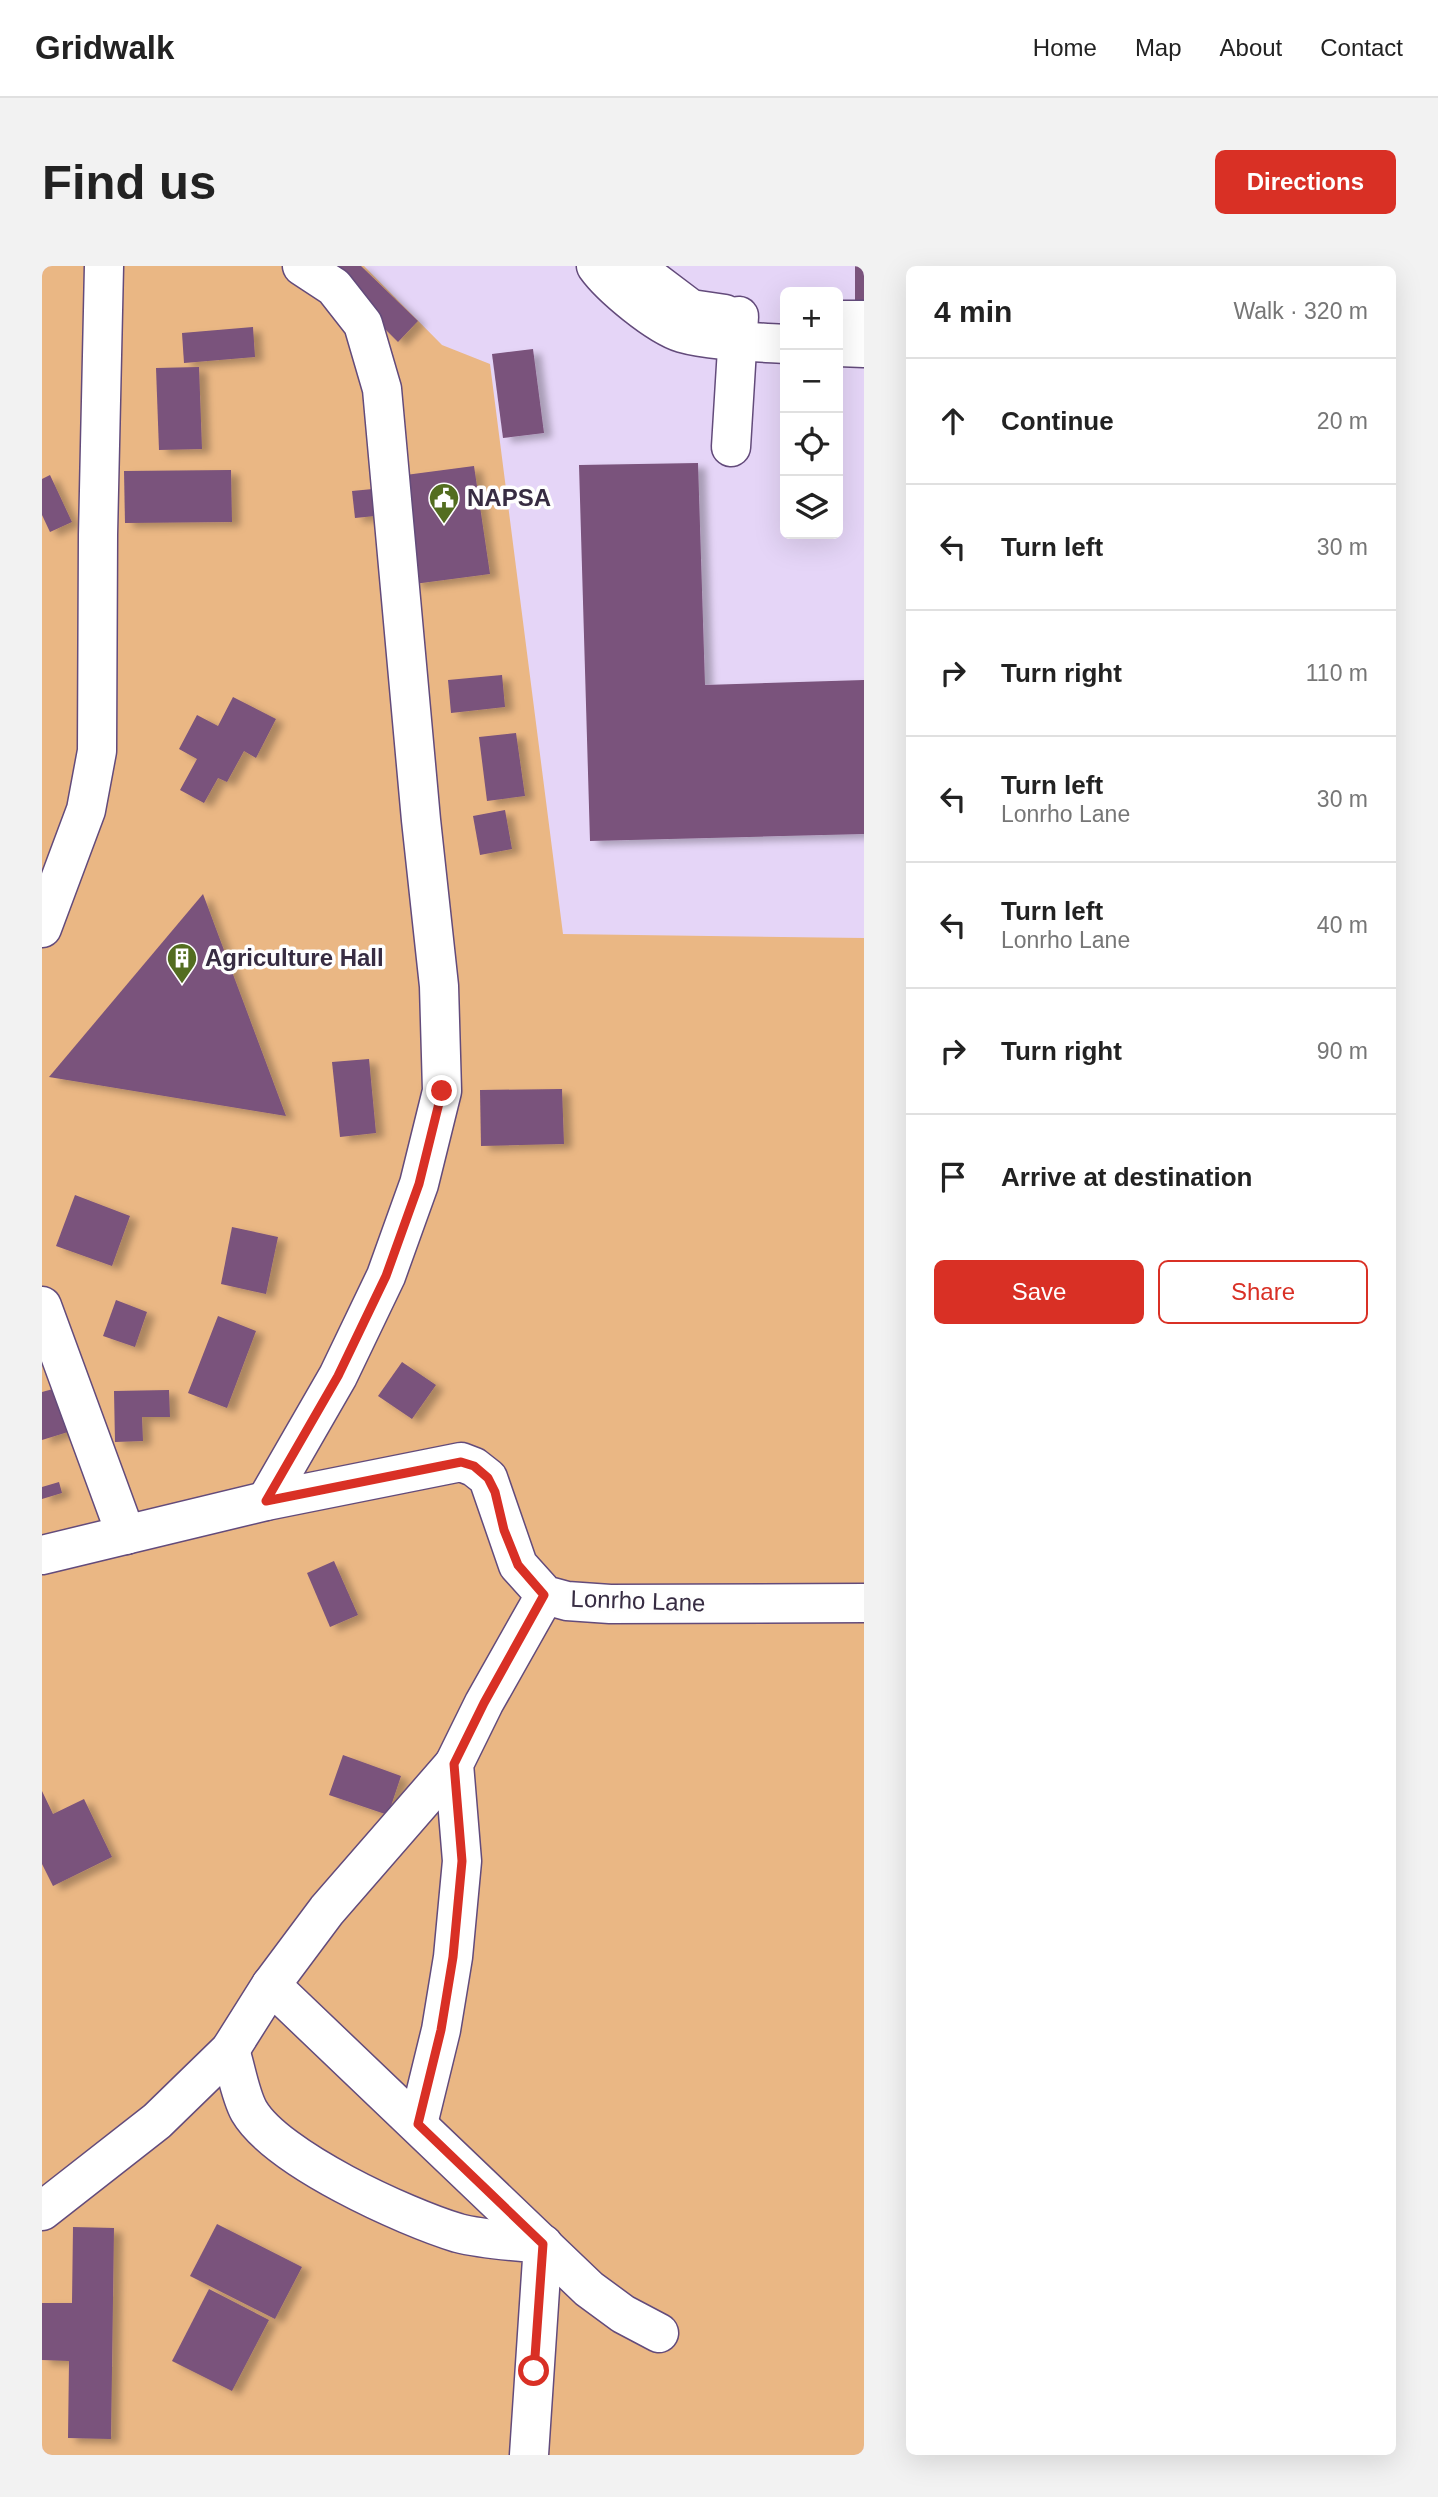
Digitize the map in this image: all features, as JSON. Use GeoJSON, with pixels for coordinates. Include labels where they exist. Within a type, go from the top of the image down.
{"type":"FeatureCollection","features":[{"type":"Feature","properties":{"kind":"lane"},"geometry":{"type":"LineString","coordinates":[[42,928],[49,885],[86,810],[97,751],[98,522],[104,266]]}},
{"type":"Feature","properties":{"kind":"lane"},"geometry":{"type":"LineString","coordinates":[[266,1501],[338,1376],[386,1276],[419,1184],[442,1091],[439,986],[421,820],[382,389],[363,324],[334,287],[302,266]]}},
{"type":"Feature","properties":{"kind":"lane"},"geometry":{"type":"LineString","coordinates":[[596,266],[636,306],[681,332],[738,329],[780,321]]}},
{"type":"Feature","properties":{"kind":"lane"},"geometry":{"type":"LineString","coordinates":[[634,266],[691,309],[738,329],[780,342]]}},
{"type":"Feature","properties":{"kind":"lane"},"geometry":{"type":"LineString","coordinates":[[843,320],[864,320]]}},
{"type":"Feature","properties":{"kind":"lane"},"geometry":{"type":"LineString","coordinates":[[731,447],[738,329]]}},
{"type":"Feature","properties":{"kind":"lane"},"geometry":{"type":"LineString","coordinates":[[843,347],[864,348]]}},
{"type":"Feature","properties":{"kind":"lane"},"geometry":{"type":"LineString","coordinates":[[42,1306],[126,1535]]}},
{"type":"Feature","properties":{"kind":"lane","name":"Lonrho Lane"},"geometry":{"type":"LineString","coordinates":[[42,1555],[266,1501],[461,1462],[474,1466],[488,1478],[518,1565],[544,1595],[567,1601],[610,1604],[864,1603]]}},
{"type":"Feature","properties":{"kind":"lane"},"geometry":{"type":"LineString","coordinates":[[42,2211],[157,2121],[230,2050],[271,1986],[327,1910],[454,1764],[484,1703],[544,1595]]}},
{"type":"Feature","properties":{"kind":"lane"},"geometry":{"type":"LineString","coordinates":[[418,2124],[441,2030],[453,1957],[462,1861],[454,1764]]}},
{"type":"Feature","properties":{"kind":"lane"},"geometry":{"type":"LineString","coordinates":[[271,1986],[589,2289],[623,2314],[659,2333]]}},
{"type":"Feature","properties":{"kind":"lane"},"geometry":{"type":"LineString","coordinates":[[230,2050],[249,2111],[276,2142],[332,2177],[397,2211],[461,2234],[543,2244]]}},
{"type":"Feature","properties":{"kind":"lane"},"geometry":{"type":"LineString","coordinates":[[529,2455],[543,2244]]}},
{"type":"Feature","properties":{"kind":"shaded area"},"geometry":{"type":"Polygon","coordinates":[[[42,266],[364,266],[442,345],[490,364],[563,934],[864,938],[864,2455],[42,2455],[42,266]]]}},
{"type":"Feature","properties":{"kind":"building"},"geometry":{"type":"Polygon","coordinates":[[[322,266],[361,266],[418,321],[398,342],[322,266]]]}},
{"type":"Feature","properties":{"kind":"building"},"geometry":{"type":"Polygon","coordinates":[[[855,266],[864,266],[864,314],[855,314],[855,266]]]}},
{"type":"Feature","properties":{"kind":"building"},"geometry":{"type":"Polygon","coordinates":[[[253,327],[255,357],[184,363],[182,333],[253,327]]]}},
{"type":"Feature","properties":{"kind":"building"},"geometry":{"type":"Polygon","coordinates":[[[533,349],[544,433],[503,438],[492,354],[533,349]]]}},
{"type":"Feature","properties":{"kind":"building"},"geometry":{"type":"Polygon","coordinates":[[[199,367],[202,449],[159,450],[156,368],[199,367]]]}},
{"type":"Feature","properties":{"kind":"building"},"geometry":{"type":"Polygon","coordinates":[[[698,463],[705,685],[864,680],[864,834],[590,841],[579,465],[698,463]]]}},
{"type":"Feature","properties":{"kind":"building","name":"NAPSA"},"geometry":{"type":"Polygon","coordinates":[[[474,466],[490,574],[414,584],[398,476],[474,466]]]}},
{"type":"Feature","properties":{"kind":"building"},"geometry":{"type":"Polygon","coordinates":[[[231,470],[232,522],[125,523],[124,471],[231,470]]]}},
{"type":"Feature","properties":{"kind":"building"},"geometry":{"type":"Polygon","coordinates":[[[50,475],[72,522],[50,532],[42,515],[42,479],[50,475]]]}},
{"type":"Feature","properties":{"kind":"building"},"geometry":{"type":"Polygon","coordinates":[[[373,489],[375,516],[355,518],[352,491],[373,489]]]}},
{"type":"Feature","properties":{"kind":"building"},"geometry":{"type":"Polygon","coordinates":[[[502,675],[505,707],[451,713],[448,680],[502,675]]]}},
{"type":"Feature","properties":{"kind":"building"},"geometry":{"type":"Polygon","coordinates":[[[233,697],[276,719],[256,758],[244,751],[227,782],[218,778],[204,803],[180,790],[197,759],[179,749],[197,715],[218,726],[233,697]]]}},
{"type":"Feature","properties":{"kind":"building"},"geometry":{"type":"Polygon","coordinates":[[[516,733],[525,796],[487,801],[479,737],[516,733]]]}},
{"type":"Feature","properties":{"kind":"building"},"geometry":{"type":"Polygon","coordinates":[[[505,810],[512,849],[480,855],[473,816],[505,810]]]}},
{"type":"Feature","properties":{"kind":"building","name":"Agriculture Hall"},"geometry":{"type":"Polygon","coordinates":[[[203,894],[286,1116],[49,1077],[203,894]]]}},
{"type":"Feature","properties":{"kind":"building"},"geometry":{"type":"Polygon","coordinates":[[[369,1059],[376,1133],[340,1137],[332,1062],[369,1059]]]}},
{"type":"Feature","properties":{"kind":"building"},"geometry":{"type":"Polygon","coordinates":[[[562,1089],[564,1144],[481,1146],[480,1090],[562,1089]]]}},
{"type":"Feature","properties":{"kind":"building"},"geometry":{"type":"Polygon","coordinates":[[[75,1195],[130,1216],[112,1266],[56,1246],[75,1195]]]}},
{"type":"Feature","properties":{"kind":"building"},"geometry":{"type":"Polygon","coordinates":[[[232,1227],[278,1237],[266,1294],[221,1284],[232,1227]]]}},
{"type":"Feature","properties":{"kind":"building"},"geometry":{"type":"Polygon","coordinates":[[[116,1300],[147,1312],[135,1347],[103,1336],[116,1300]]]}},
{"type":"Feature","properties":{"kind":"building"},"geometry":{"type":"Polygon","coordinates":[[[218,1316],[256,1331],[227,1408],[188,1393],[218,1316]]]}},
{"type":"Feature","properties":{"kind":"building"},"geometry":{"type":"Polygon","coordinates":[[[402,1362],[436,1385],[412,1419],[378,1396],[402,1362]]]}},
{"type":"Feature","properties":{"kind":"building"},"geometry":{"type":"Polygon","coordinates":[[[53,1389],[68,1432],[42,1440],[42,1392],[53,1389]]]}},
{"type":"Feature","properties":{"kind":"building"},"geometry":{"type":"Polygon","coordinates":[[[169,1390],[170,1417],[142,1417],[143,1441],[115,1442],[114,1391],[169,1390]]]}},
{"type":"Feature","properties":{"kind":"building"},"geometry":{"type":"Polygon","coordinates":[[[59,1482],[62,1493],[42,1499],[42,1487],[59,1482]]]}},
{"type":"Feature","properties":{"kind":"building"},"geometry":{"type":"Polygon","coordinates":[[[334,1561],[358,1615],[330,1627],[307,1573],[334,1561]]]}},
{"type":"Feature","properties":{"kind":"building"},"geometry":{"type":"Polygon","coordinates":[[[343,1755],[401,1776],[388,1815],[329,1795],[343,1755]]]}},
{"type":"Feature","properties":{"kind":"building"},"geometry":{"type":"Polygon","coordinates":[[[42,1791],[53,1814],[84,1799],[112,1857],[53,1886],[42,1864],[42,1791]]]}},
{"type":"Feature","properties":{"kind":"building"},"geometry":{"type":"Polygon","coordinates":[[[217,2224],[302,2267],[275,2319],[190,2276],[217,2224]]]}},
{"type":"Feature","properties":{"kind":"building"},"geometry":{"type":"Polygon","coordinates":[[[73,2227],[114,2228],[111,2439],[68,2438],[69,2361],[42,2360],[42,2303],[72,2303],[73,2227]]]}},
{"type":"Feature","properties":{"kind":"building"},"geometry":{"type":"Polygon","coordinates":[[[209,2289],[269,2320],[232,2391],[172,2361],[209,2289]]]}},
{"type":"Feature","properties":{"kind":"place","name":"NAPSA"},"geometry":{"type":"Point","coordinates":[444,525]}},
{"type":"Feature","properties":{"kind":"place","name":"Agriculture Hall"},"geometry":{"type":"Point","coordinates":[182,985]}},
{"type":"Feature","properties":{"kind":"route"},"geometry":{"type":"LineString","coordinates":[[442,1091],[419,1184],[386,1276],[338,1376],[266,1501],[461,1462],[474,1466],[488,1478],[495,1492],[504,1530],[518,1565],[544,1595],[484,1703],[454,1764],[462,1861],[453,1957],[441,2030],[418,2124],[543,2244],[534,2371]]}}]}
